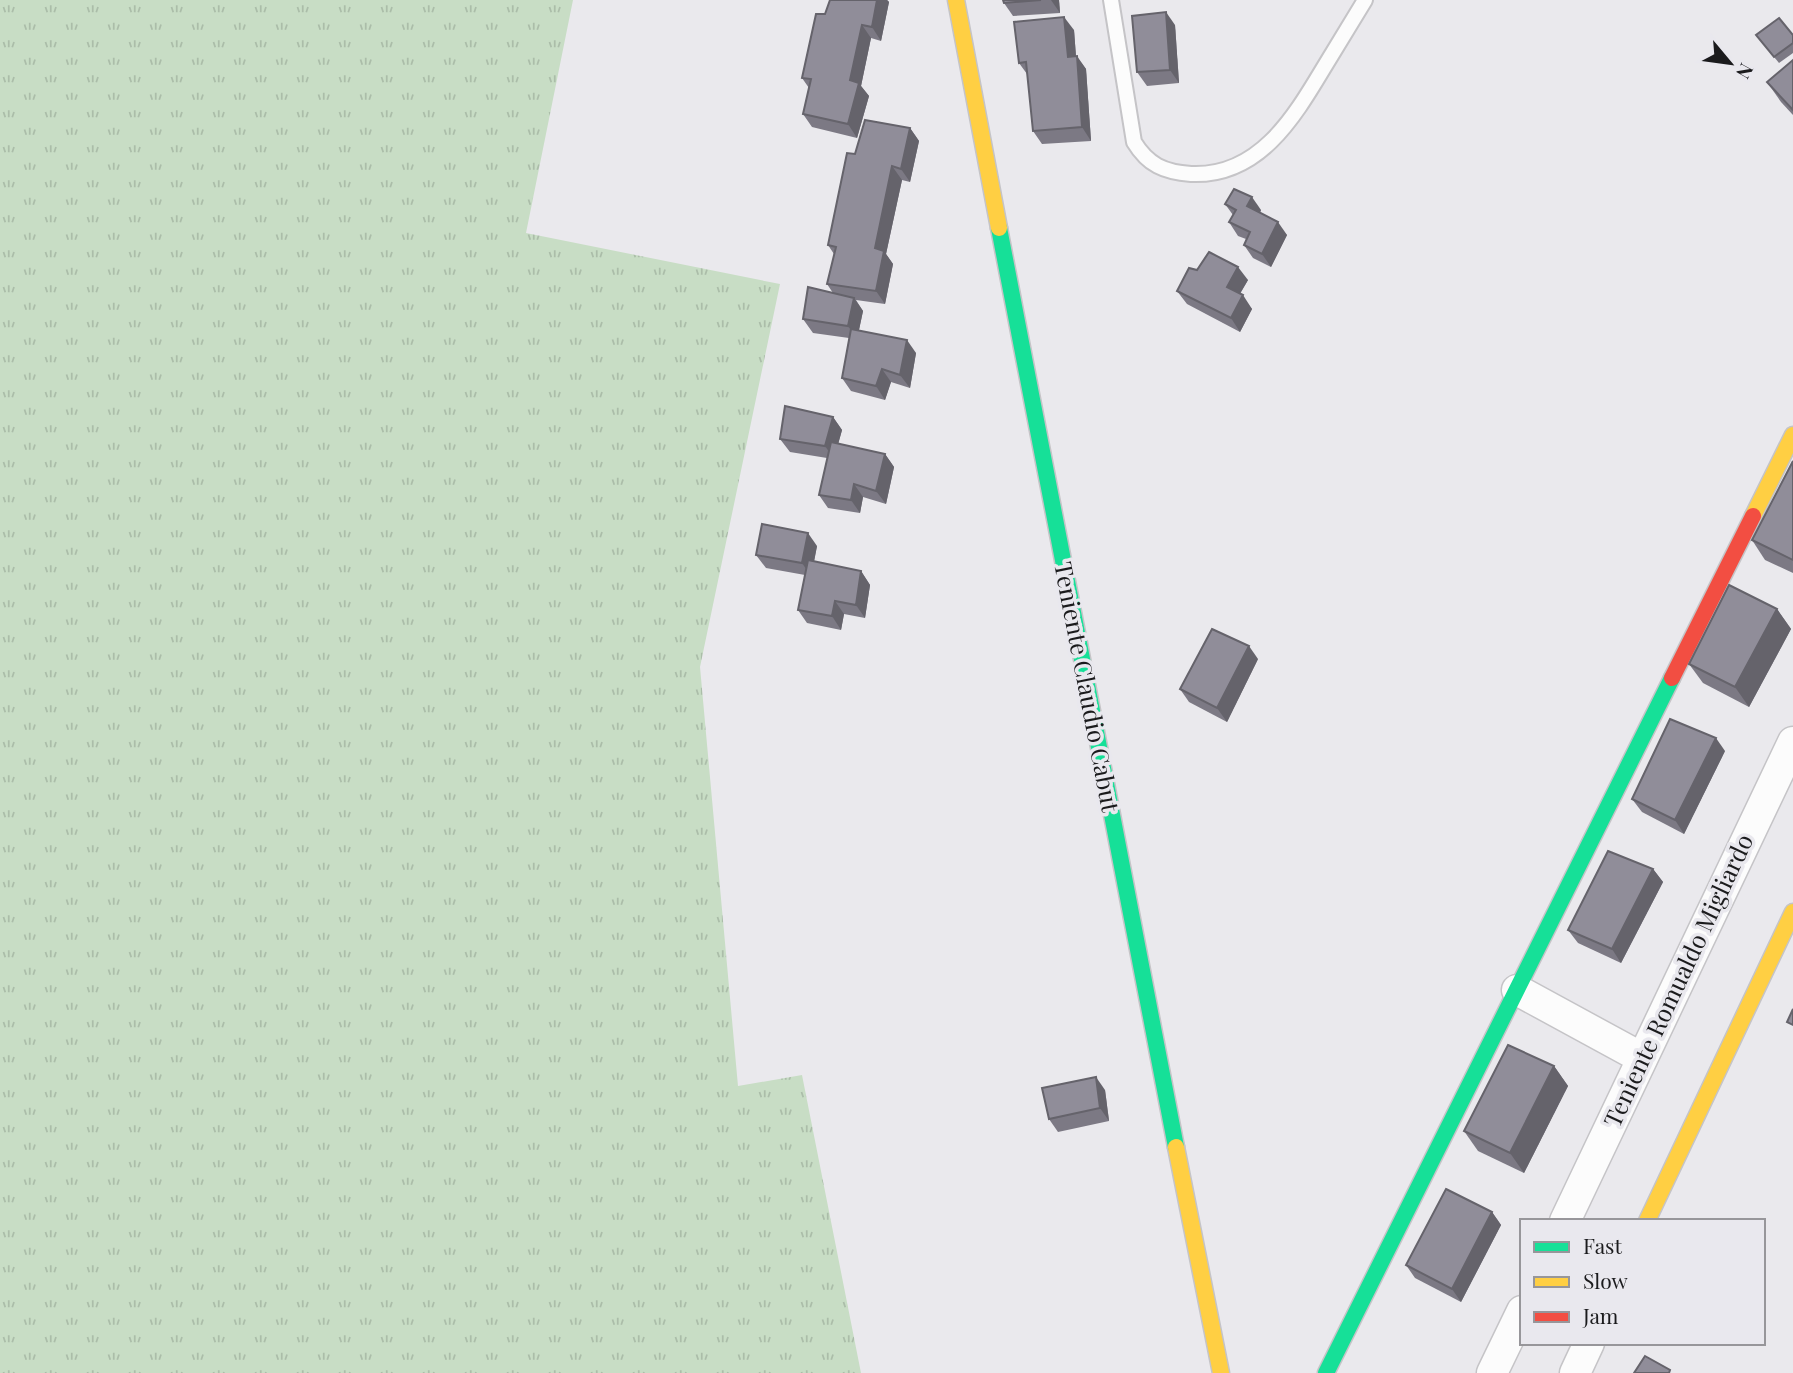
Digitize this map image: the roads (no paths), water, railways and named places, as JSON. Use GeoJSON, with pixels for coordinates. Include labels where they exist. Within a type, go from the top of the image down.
{"type":"FeatureCollection","features":[{"type":"Feature","properties":{"kind":"street","name":"Teniente Claudio Cabut"},"geometry":{"type":"LineString","coordinates":[[956,0],[1136,948],[1221,1373]]}},
{"type":"Feature","properties":{"kind":"street"},"geometry":{"type":"LineString","coordinates":[[1326,1373],[1793,435]]}},
{"type":"Feature","properties":{"kind":"street","name":"Teniente Romualdo Migliardo"},"geometry":{"type":"LineString","coordinates":[[1566,1219],[1793,742]]}},
{"type":"Feature","properties":{"kind":"street"},"geometry":{"type":"LineString","coordinates":[[1648,1219],[1793,912]]}},
{"type":"Feature","properties":{"kind":"street"},"geometry":{"type":"LineString","coordinates":[[1517,990],[1642,1058]]}},
{"type":"Feature","properties":{"kind":"street"},"geometry":{"type":"LineString","coordinates":[[1492,1373],[1520,1315]]}},
{"type":"Feature","properties":{"kind":"street"},"geometry":{"type":"LineString","coordinates":[[1574,1373],[1588,1345]]}},
{"type":"Feature","properties":{"kind":"lane"},"geometry":{"type":"LineString","coordinates":[[1111,0],[1134,142],[1144,158],[1160,168],[1179,173],[1201,174],[1231,167],[1258,153],[1280,134],[1299,108],[1364,0]]}}]}
